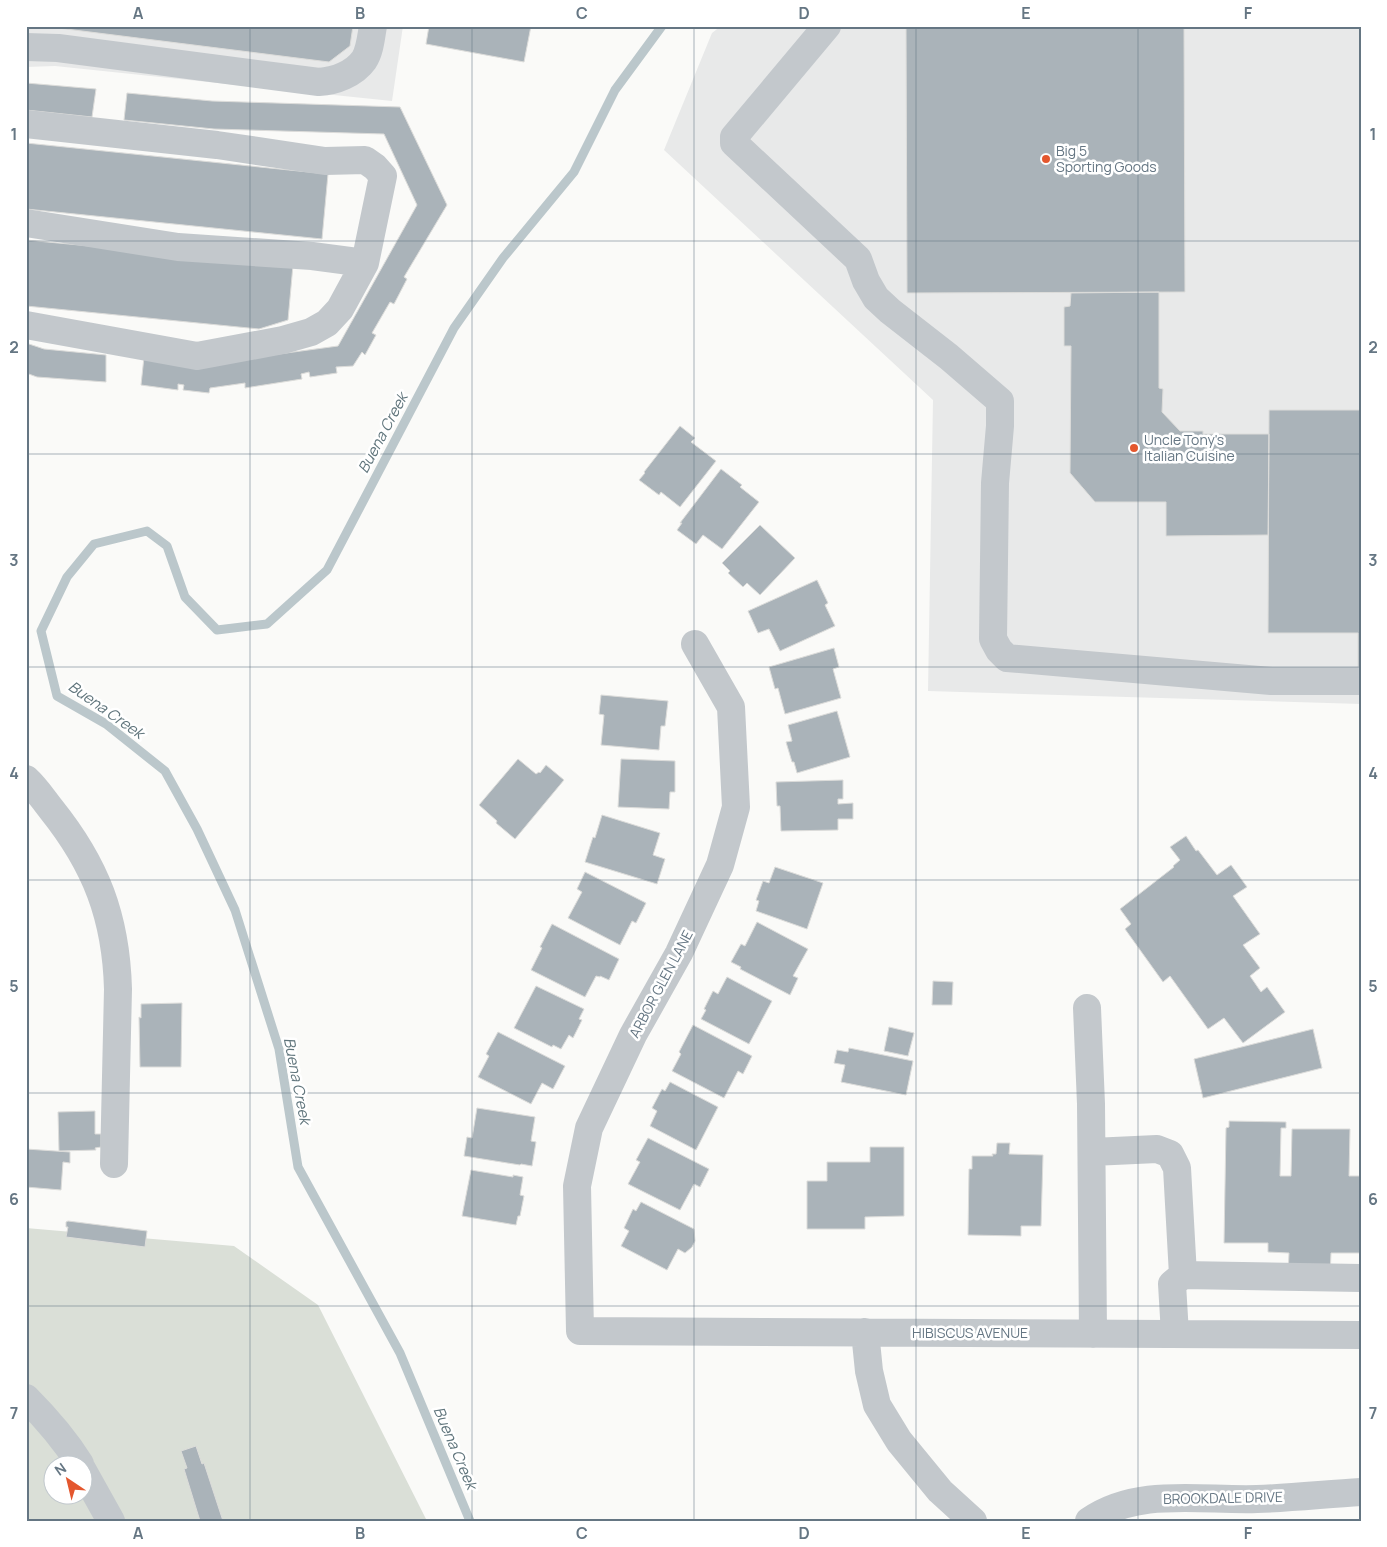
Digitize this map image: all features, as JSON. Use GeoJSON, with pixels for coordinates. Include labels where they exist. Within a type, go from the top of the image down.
{"type":"FeatureCollection","features":[{"type":"Feature","properties":{"kind":"street"},"geometry":{"type":"LineString","coordinates":[[26,47],[58,48],[331,82],[341,78],[364,60],[373,26]]}},
{"type":"Feature","properties":{"kind":"street"},"geometry":{"type":"LineString","coordinates":[[827,26],[734,137],[734,144],[858,260],[866,281],[876,298],[890,312],[949,357],[1000,402],[995,483],[994,639],[999,650],[1007,658],[1271,681],[1361,681]]}},
{"type":"Feature","properties":{"kind":"street"},"geometry":{"type":"LineString","coordinates":[[26,124],[217,145],[325,161],[365,160],[383,176],[364,263],[340,309],[328,323],[311,332],[274,342],[198,356],[26,325]]}},
{"type":"Feature","properties":{"kind":"street"},"geometry":{"type":"LineString","coordinates":[[26,223],[178,247],[312,256],[364,263]]}},
{"type":"Feature","properties":{"kind":"street","name":"ARBOR GLEN LANE"},"geometry":{"type":"LineString","coordinates":[[580,1331],[577,1186],[589,1128],[633,1035],[679,953],[704,900],[720,865],[736,807],[731,707],[695,644]]}},
{"type":"Feature","properties":{"kind":"street"},"geometry":{"type":"LineString","coordinates":[[26,779],[69,832],[85,859],[108,911],[118,965],[114,1164]]}},
{"type":"Feature","properties":{"kind":"street"},"geometry":{"type":"LineString","coordinates":[[1087,1008],[1092,1152],[1093,1334]]}},
{"type":"Feature","properties":{"kind":"street"},"geometry":{"type":"LineString","coordinates":[[1092,1152],[1157,1149],[1170,1154],[1177,1168],[1183,1275]]}},
{"type":"Feature","properties":{"kind":"street"},"geometry":{"type":"LineString","coordinates":[[1175,1334],[1172,1284],[1183,1275],[1361,1278]]}},
{"type":"Feature","properties":{"kind":"street","name":"HIBISCUS AVENUE"},"geometry":{"type":"LineString","coordinates":[[580,1331],[1361,1335]]}},
{"type":"Feature","properties":{"kind":"street"},"geometry":{"type":"LineString","coordinates":[[865,1332],[869,1371],[877,1405],[900,1441],[940,1491],[973,1521]]}},
{"type":"Feature","properties":{"kind":"street"},"geometry":{"type":"LineString","coordinates":[[26,1398],[40,1412],[73,1454]]}},
{"type":"Feature","properties":{"kind":"street"},"geometry":{"type":"LineString","coordinates":[[92,1488],[111,1521]]}},
{"type":"Feature","properties":{"kind":"street","name":"BROOKDALE DRIVE"},"geometry":{"type":"LineString","coordinates":[[1088,1521],[1125,1504],[1160,1498],[1257,1499],[1361,1492]]}},
{"type":"Feature","properties":{"kind":"shaded area"},"geometry":{"type":"Polygon","coordinates":[[[26,26],[403,26],[392,101],[55,66],[26,67],[26,26]]]}},
{"type":"Feature","properties":{"kind":"shaded area"},"geometry":{"type":"Polygon","coordinates":[[[721,26],[1361,26],[1361,704],[928,691],[933,400],[664,150],[712,33],[721,26]]]}},
{"type":"Feature","properties":{"kind":"shaded area"},"geometry":{"type":"Polygon","coordinates":[[[26,1228],[234,1246],[318,1305],[427,1521],[26,1521],[26,1228]]]}},
{"type":"Feature","properties":{"kind":"building"},"geometry":{"type":"Polygon","coordinates":[[[42,26],[353,26],[350,46],[329,62],[42,26]]]}},
{"type":"Feature","properties":{"kind":"building"},"geometry":{"type":"Polygon","coordinates":[[[429,26],[531,26],[524,62],[426,44],[429,26]]]}},
{"type":"Feature","properties":{"kind":"building","name":"Big 5 Sporting Goods"},"geometry":{"type":"Polygon","coordinates":[[[906,26],[1184,26],[1185,292],[907,293],[906,26]]]}},
{"type":"Feature","properties":{"kind":"building"},"geometry":{"type":"Polygon","coordinates":[[[26,83],[96,89],[92,117],[26,110],[26,83]]]}},
{"type":"Feature","properties":{"kind":"building"},"geometry":{"type":"Polygon","coordinates":[[[127,93],[212,101],[400,107],[447,205],[404,277],[407,279],[394,304],[390,302],[372,333],[376,335],[365,355],[362,352],[353,366],[336,367],[337,373],[310,377],[309,372],[301,374],[302,379],[245,388],[245,383],[210,388],[209,393],[183,390],[184,385],[178,384],[178,390],[141,385],[144,357],[205,364],[338,346],[417,205],[384,134],[214,129],[124,120],[127,93]]]}},
{"type":"Feature","properties":{"kind":"building"},"geometry":{"type":"Polygon","coordinates":[[[26,143],[328,174],[322,239],[26,209],[26,143]]]}},
{"type":"Feature","properties":{"kind":"building"},"geometry":{"type":"Polygon","coordinates":[[[26,240],[293,265],[288,320],[259,329],[26,306],[26,240]]]}},
{"type":"Feature","properties":{"kind":"building"},"geometry":{"type":"Polygon","coordinates":[[[1159,292],[1159,388],[1163,389],[1162,412],[1180,431],[1203,431],[1203,434],[1269,434],[1268,535],[1166,536],[1166,502],[1095,502],[1070,473],[1071,346],[1064,346],[1064,307],[1070,306],[1071,293],[1159,292]]]}},
{"type":"Feature","properties":{"kind":"building"},"geometry":{"type":"Polygon","coordinates":[[[26,343],[44,349],[106,355],[106,382],[37,377],[26,373],[26,343]]]}},
{"type":"Feature","properties":{"kind":"building"},"geometry":{"type":"Polygon","coordinates":[[[1269,410],[1361,410],[1361,667],[1358,667],[1358,633],[1268,633],[1269,410]]]}},
{"type":"Feature","properties":{"kind":"building"},"geometry":{"type":"Polygon","coordinates":[[[680,426],[695,438],[691,442],[716,461],[680,507],[661,492],[659,495],[639,480],[680,426]]]}},
{"type":"Feature","properties":{"kind":"building"},"geometry":{"type":"Polygon","coordinates":[[[721,469],[742,485],[740,487],[759,502],[722,549],[703,535],[696,544],[677,530],[682,523],[680,523],[721,469]]]}},
{"type":"Feature","properties":{"kind":"building"},"geometry":{"type":"Polygon","coordinates":[[[760,525],[795,558],[760,595],[747,583],[743,587],[728,573],[730,571],[722,563],[760,525]]]}},
{"type":"Feature","properties":{"kind":"building"},"geometry":{"type":"Polygon","coordinates":[[[817,580],[828,603],[825,605],[835,626],[780,651],[769,629],[758,633],[748,611],[817,580]]]}},
{"type":"Feature","properties":{"kind":"building"},"geometry":{"type":"Polygon","coordinates":[[[834,648],[839,667],[833,669],[841,698],[785,714],[778,688],[775,689],[769,667],[834,648]]]}},
{"type":"Feature","properties":{"kind":"building"},"geometry":{"type":"Polygon","coordinates":[[[601,695],[668,701],[665,726],[661,726],[659,750],[601,745],[604,715],[599,714],[601,695]]]}},
{"type":"Feature","properties":{"kind":"building"},"geometry":{"type":"Polygon","coordinates":[[[837,711],[850,757],[797,773],[786,742],[792,741],[788,725],[837,711]]]}},
{"type":"Feature","properties":{"kind":"building"},"geometry":{"type":"Polygon","coordinates":[[[518,759],[536,774],[540,773],[546,765],[564,780],[515,839],[479,805],[518,759]]]}},
{"type":"Feature","properties":{"kind":"building"},"geometry":{"type":"Polygon","coordinates":[[[621,759],[675,761],[675,792],[670,792],[669,809],[618,807],[621,759]]]}},
{"type":"Feature","properties":{"kind":"building"},"geometry":{"type":"Polygon","coordinates":[[[843,780],[843,799],[838,799],[838,804],[853,803],[853,819],[838,819],[838,830],[781,831],[780,806],[777,806],[776,782],[843,780]]]}},
{"type":"Feature","properties":{"kind":"building"},"geometry":{"type":"Polygon","coordinates":[[[602,815],[660,833],[653,855],[665,859],[657,884],[585,862],[602,815]]]}},
{"type":"Feature","properties":{"kind":"building"},"geometry":{"type":"Polygon","coordinates":[[[1186,836],[1196,851],[1198,850],[1217,875],[1231,865],[1247,887],[1233,896],[1260,934],[1243,945],[1260,968],[1250,976],[1261,992],[1267,987],[1285,1012],[1243,1043],[1224,1018],[1208,1029],[1170,976],[1163,982],[1125,929],[1131,924],[1120,909],[1174,867],[1180,860],[1170,847],[1186,836]]]}},
{"type":"Feature","properties":{"kind":"building"},"geometry":{"type":"Polygon","coordinates":[[[775,867],[823,883],[807,929],[756,911],[759,901],[756,900],[763,881],[769,883],[775,867]]]}},
{"type":"Feature","properties":{"kind":"building"},"geometry":{"type":"Polygon","coordinates":[[[585,872],[646,903],[636,923],[632,921],[620,945],[568,918],[582,892],[577,889],[585,872]]]}},
{"type":"Feature","properties":{"kind":"building"},"geometry":{"type":"Polygon","coordinates":[[[757,922],[808,949],[793,976],[798,978],[790,995],[740,969],[741,967],[731,962],[741,944],[745,946],[757,922]]]}},
{"type":"Feature","properties":{"kind":"building"},"geometry":{"type":"Polygon","coordinates":[[[552,924],[619,959],[609,980],[596,976],[585,997],[531,970],[552,924]]]}},
{"type":"Feature","properties":{"kind":"building"},"geometry":{"type":"Polygon","coordinates":[[[727,977],[772,1001],[749,1044],[701,1019],[713,991],[718,994],[727,977]]]}},
{"type":"Feature","properties":{"kind":"building"},"geometry":{"type":"Polygon","coordinates":[[[933,981],[953,982],[952,1005],[932,1005],[933,981]]]}},
{"type":"Feature","properties":{"kind":"building"},"geometry":{"type":"Polygon","coordinates":[[[536,986],[584,1009],[579,1019],[582,1020],[573,1038],[569,1035],[561,1049],[553,1045],[552,1047],[514,1028],[536,986]]]}},
{"type":"Feature","properties":{"kind":"building"},"geometry":{"type":"Polygon","coordinates":[[[182,1003],[181,1067],[140,1067],[139,1017],[141,1018],[141,1004],[182,1003]]]}},
{"type":"Feature","properties":{"kind":"building"},"geometry":{"type":"Polygon","coordinates":[[[693,1025],[752,1056],[743,1074],[738,1071],[724,1098],[672,1071],[681,1054],[679,1052],[693,1025]]]}},
{"type":"Feature","properties":{"kind":"building"},"geometry":{"type":"Polygon","coordinates":[[[889,1027],[914,1033],[908,1056],[884,1051],[889,1027]]]}},
{"type":"Feature","properties":{"kind":"building"},"geometry":{"type":"Polygon","coordinates":[[[1313,1029],[1322,1068],[1203,1098],[1194,1059],[1313,1029]]]}},
{"type":"Feature","properties":{"kind":"building"},"geometry":{"type":"Polygon","coordinates":[[[498,1032],[565,1066],[553,1089],[542,1083],[531,1104],[478,1077],[489,1056],[486,1054],[498,1032]]]}},
{"type":"Feature","properties":{"kind":"building"},"geometry":{"type":"Polygon","coordinates":[[[849,1048],[913,1061],[906,1095],[841,1082],[845,1065],[834,1063],[837,1050],[848,1052],[849,1048]]]}},
{"type":"Feature","properties":{"kind":"building"},"geometry":{"type":"Polygon","coordinates":[[[670,1082],[718,1107],[696,1150],[650,1126],[657,1111],[652,1108],[662,1089],[665,1091],[670,1082]]]}},
{"type":"Feature","properties":{"kind":"building"},"geometry":{"type":"Polygon","coordinates":[[[477,1108],[535,1117],[531,1141],[536,1142],[532,1166],[464,1156],[467,1137],[472,1138],[477,1108]]]}},
{"type":"Feature","properties":{"kind":"building"},"geometry":{"type":"Polygon","coordinates":[[[95,1111],[95,1134],[101,1134],[101,1147],[95,1148],[96,1150],[59,1151],[58,1112],[95,1111]]]}},
{"type":"Feature","properties":{"kind":"building"},"geometry":{"type":"Polygon","coordinates":[[[1229,1121],[1286,1122],[1286,1128],[1281,1128],[1280,1176],[1291,1176],[1292,1129],[1350,1129],[1349,1176],[1361,1176],[1361,1253],[1331,1253],[1330,1277],[1288,1276],[1289,1253],[1268,1252],[1268,1243],[1224,1243],[1226,1128],[1229,1127],[1229,1121]]]}},
{"type":"Feature","properties":{"kind":"building"},"geometry":{"type":"Polygon","coordinates":[[[648,1138],[709,1169],[700,1187],[694,1184],[680,1210],[628,1184],[640,1162],[636,1160],[648,1138]]]}},
{"type":"Feature","properties":{"kind":"building"},"geometry":{"type":"Polygon","coordinates":[[[997,1143],[1010,1143],[1009,1154],[1043,1155],[1041,1226],[1021,1226],[1021,1236],[968,1235],[969,1169],[972,1169],[972,1156],[993,1156],[992,1154],[996,1154],[997,1143]]]}},
{"type":"Feature","properties":{"kind":"building"},"geometry":{"type":"Polygon","coordinates":[[[870,1147],[904,1147],[904,1216],[865,1217],[865,1229],[807,1229],[807,1181],[827,1181],[827,1162],[870,1162],[870,1147]]]}},
{"type":"Feature","properties":{"kind":"building"},"geometry":{"type":"Polygon","coordinates":[[[26,1149],[70,1152],[70,1163],[63,1162],[61,1190],[26,1187],[26,1149]]]}},
{"type":"Feature","properties":{"kind":"building"},"geometry":{"type":"Polygon","coordinates":[[[471,1170],[523,1177],[520,1195],[524,1196],[516,1225],[462,1216],[471,1170]]]}},
{"type":"Feature","properties":{"kind":"building"},"geometry":{"type":"Polygon","coordinates":[[[641,1202],[694,1229],[695,1241],[692,1247],[685,1253],[678,1249],[667,1270],[621,1246],[629,1231],[624,1228],[633,1209],[636,1211],[641,1202]]]}},
{"type":"Feature","properties":{"kind":"building"},"geometry":{"type":"Polygon","coordinates":[[[66,1222],[147,1231],[145,1247],[66,1237],[68,1227],[66,1227],[66,1222]]]}},
{"type":"Feature","properties":{"kind":"building"},"geometry":{"type":"Polygon","coordinates":[[[196,1446],[202,1464],[204,1463],[223,1521],[200,1521],[184,1469],[187,1468],[181,1451],[196,1446]]]}},
{"type":"Feature","properties":{"kind":"waterway","name":"Buena Creek"},"geometry":{"type":"LineString","coordinates":[[470,1521],[400,1353],[298,1167],[279,1049],[235,910],[197,829],[165,771],[106,724],[57,696],[41,631],[67,577],[94,544],[147,531],[167,546],[185,597],[217,630],[267,624],[327,570],[454,328],[503,258],[574,172],[615,90],[662,26]]}},
{"type":"Feature","properties":{"kind":"place","name":"Big 5 Sporting Goods"},"geometry":{"type":"Point","coordinates":[1046,159]}},
{"type":"Feature","properties":{"kind":"place","name":"Uncle Tony's Italian Cuisine"},"geometry":{"type":"Point","coordinates":[1134,448]}}]}
